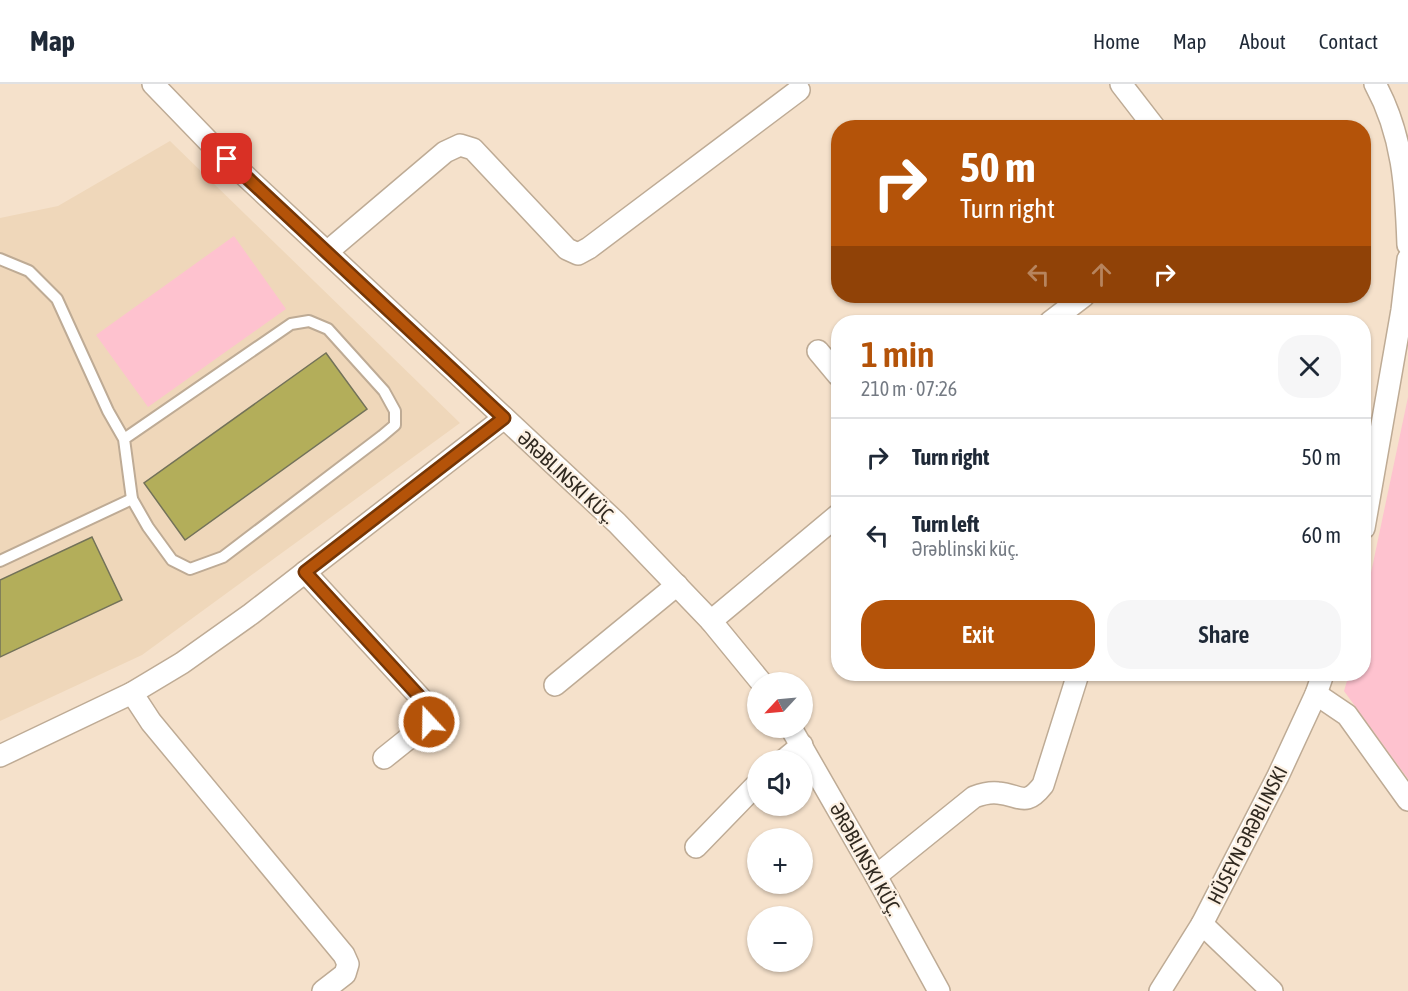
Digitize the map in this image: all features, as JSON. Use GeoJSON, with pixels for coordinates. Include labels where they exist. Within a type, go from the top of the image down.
{"type":"FeatureCollection","features":[{"type":"Feature","properties":{"kind":"street","name":"ƏRƏBLINSKI KÜÇ."},"geometry":{"type":"LineString","coordinates":[[153,84],[210,143],[617,523],[711,621],[753,672]]}},
{"type":"Feature","properties":{"kind":"street"},"geometry":{"type":"LineString","coordinates":[[1121,84],[1149,120]]}},
{"type":"Feature","properties":{"kind":"street"},"geometry":{"type":"LineString","coordinates":[[1375,84],[1403,145],[1408,245]]}},
{"type":"Feature","properties":{"kind":"street"},"geometry":{"type":"LineString","coordinates":[[327,252],[445,152],[460,145],[473,149],[567,249],[578,254],[799,90]]}},
{"type":"Feature","properties":{"kind":"street"},"geometry":{"type":"LineString","coordinates":[[1371,488],[1402,310],[1408,259]]}},
{"type":"Feature","properties":{"kind":"street"},"geometry":{"type":"LineString","coordinates":[[1059,315],[1074,303]]}},
{"type":"Feature","properties":{"kind":"street"},"geometry":{"type":"LineString","coordinates":[[818,351],[831,367]]}},
{"type":"Feature","properties":{"kind":"street"},"geometry":{"type":"LineString","coordinates":[[0,756],[132,693],[182,663],[305,572],[504,418]]}},
{"type":"Feature","properties":{"kind":"street"},"geometry":{"type":"LineString","coordinates":[[711,621],[831,521]]}},
{"type":"Feature","properties":{"kind":"street"},"geometry":{"type":"LineString","coordinates":[[305,572],[429,707],[429,722],[384,758]]}},
{"type":"Feature","properties":{"kind":"street"},"geometry":{"type":"LineString","coordinates":[[555,685],[677,585]]}},
{"type":"Feature","properties":{"kind":"street"},"geometry":{"type":"LineString","coordinates":[[876,876],[974,797],[986,793],[999,793],[1025,800],[1035,795],[1043,785],[1076,681]]}},
{"type":"Feature","properties":{"kind":"street","name":"HÜSEYN ƏRƏBLINSKI"},"geometry":{"type":"LineString","coordinates":[[1160,991],[1202,924],[1278,776],[1321,681]]}},
{"type":"Feature","properties":{"kind":"street"},"geometry":{"type":"LineString","coordinates":[[132,693],[151,722],[344,955],[348,964],[345,974],[323,991]]}},
{"type":"Feature","properties":{"kind":"street"},"geometry":{"type":"LineString","coordinates":[[1316,694],[1347,715],[1408,800]]}},
{"type":"Feature","properties":{"kind":"street","name":"ƏRƏBLINSKI KÜÇ."},"geometry":{"type":"LineString","coordinates":[[797,738],[939,991]]}},
{"type":"Feature","properties":{"kind":"street"},"geometry":{"type":"LineString","coordinates":[[696,847],[747,794]]}},
{"type":"Feature","properties":{"kind":"street"},"geometry":{"type":"LineString","coordinates":[[1202,924],[1272,991]]}},
{"type":"Feature","properties":{"kind":"lane"},"geometry":{"type":"LineString","coordinates":[[0,259],[29,271],[57,299],[108,411],[124,439],[132,499],[148,527],[172,560],[190,568],[223,557],[382,436],[395,425],[394,411],[384,391],[328,329],[309,321],[291,324],[124,439]]}},
{"type":"Feature","properties":{"kind":"lane"},"geometry":{"type":"LineString","coordinates":[[0,561],[132,499]]}},
{"type":"Feature","properties":{"kind":"shaded area"},"geometry":{"type":"Polygon","coordinates":[[[170,141],[460,423],[142,655],[0,721],[0,218],[58,206],[170,141]]]}},
{"type":"Feature","properties":{"kind":"shaded area"},"geometry":{"type":"Polygon","coordinates":[[[234,236],[286,309],[148,407],[96,335],[234,236]]]}},
{"type":"Feature","properties":{"kind":"shaded area"},"geometry":{"type":"Polygon","coordinates":[[[1408,397],[1408,779],[1344,691],[1347,681],[1371,681],[1371,573],[1408,397]]]}},
{"type":"Feature","properties":{"kind":"building"},"geometry":{"type":"Polygon","coordinates":[[[326,353],[367,409],[185,540],[144,483],[326,353]]]}},
{"type":"Feature","properties":{"kind":"building"},"geometry":{"type":"Polygon","coordinates":[[[92,537],[122,600],[0,657],[0,580],[92,537]]]}},
{"type":"Feature","properties":{"kind":"route"},"geometry":{"type":"LineString","coordinates":[[227,159],[504,418],[305,572],[429,707],[429,722]]}}]}
